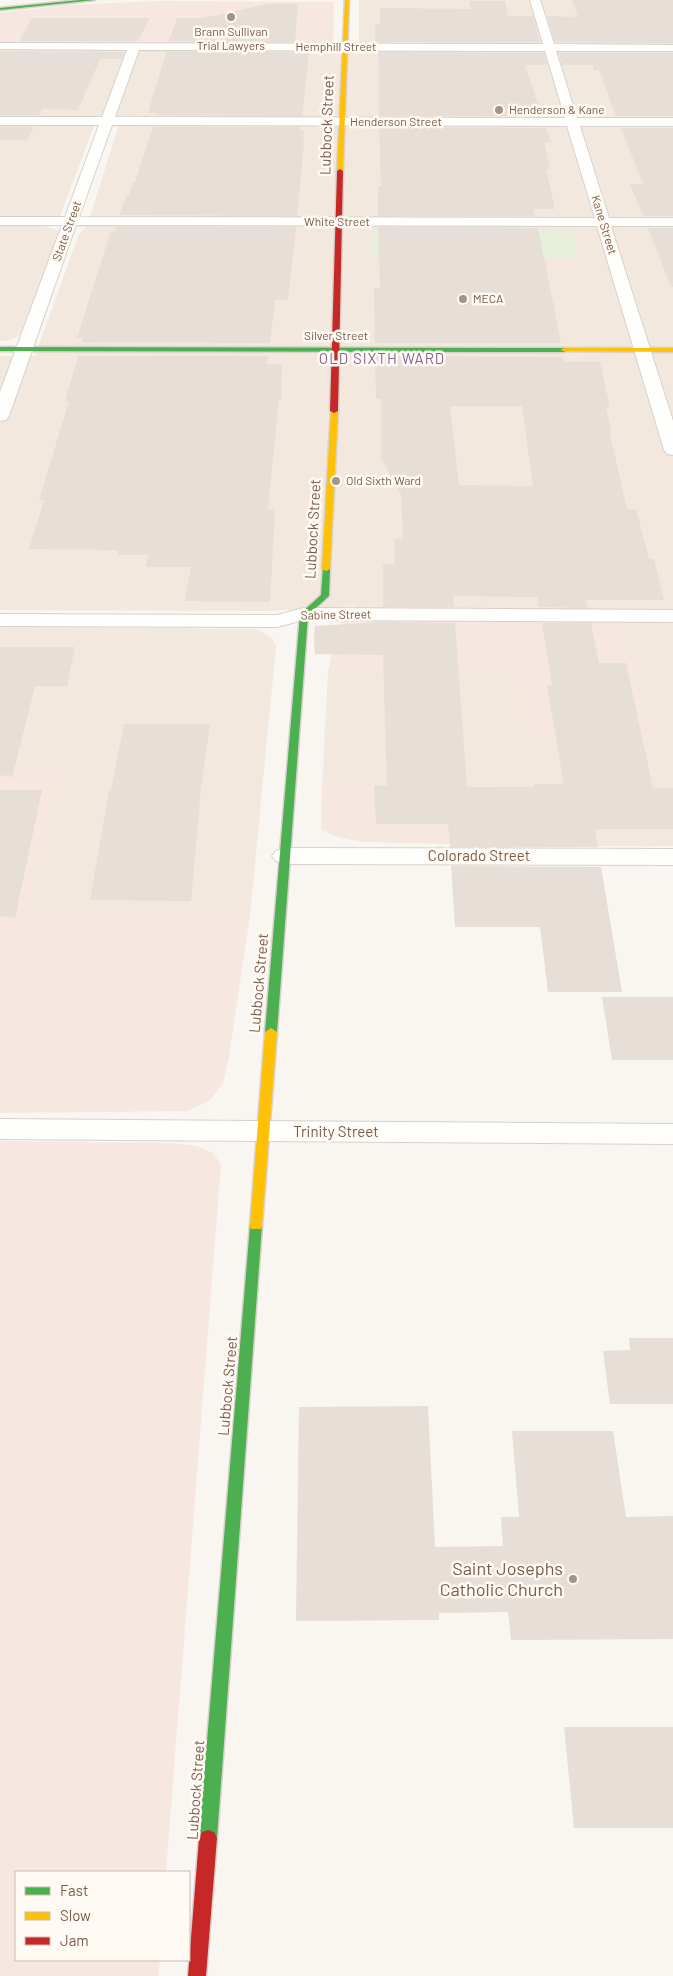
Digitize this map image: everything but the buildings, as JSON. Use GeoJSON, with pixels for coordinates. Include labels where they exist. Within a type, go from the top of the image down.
{"type":"FeatureCollection","features":[{"type":"Feature","properties":{"kind":"street"},"geometry":{"type":"LineString","coordinates":[[0,9],[93,0]]}},
{"type":"Feature","properties":{"kind":"street","name":"Lubbock Street"},"geometry":{"type":"LineString","coordinates":[[197,1976],[304,614],[325,596],[337,349],[341,122],[347,0]]}},
{"type":"Feature","properties":{"kind":"street","name":"Kane Street"},"geometry":{"type":"LineString","coordinates":[[535,0],[673,450]]}},
{"type":"Feature","properties":{"kind":"street","name":"Hemphill Street"},"geometry":{"type":"LineString","coordinates":[[0,46],[673,48]]}},
{"type":"Feature","properties":{"kind":"street","name":"State Street"},"geometry":{"type":"LineString","coordinates":[[0,416],[134,46]]}},
{"type":"Feature","properties":{"kind":"street","name":"Henderson Street"},"geometry":{"type":"LineString","coordinates":[[0,121],[673,122]]}},
{"type":"Feature","properties":{"kind":"street","name":"White Street"},"geometry":{"type":"LineString","coordinates":[[0,221],[673,222]]}},
{"type":"Feature","properties":{"kind":"street","name":"Silver Street"},"geometry":{"type":"LineString","coordinates":[[0,349],[673,350]]}},
{"type":"Feature","properties":{"kind":"street","name":"Sabine Street"},"geometry":{"type":"LineString","coordinates":[[0,620],[277,621],[304,614],[673,616]]}},
{"type":"Feature","properties":{"kind":"street","name":"Colorado Street"},"geometry":{"type":"LineString","coordinates":[[285,856],[673,857]]}},
{"type":"Feature","properties":{"kind":"street","name":"Trinity Street"},"geometry":{"type":"LineString","coordinates":[[0,1129],[673,1134]]}},
{"type":"Feature","properties":{"kind":"shaded area","name":"Old Sixth Ward"},"geometry":{"type":"Polygon","coordinates":[[[359,0],[673,0],[673,846],[534,846],[527,787],[322,786],[328,672],[341,621],[356,606],[268,611],[0,610],[0,356],[35,356],[79,234],[87,226],[121,118],[0,117],[0,49],[359,49],[359,0]]]}},
{"type":"Feature","properties":{"kind":"shaded area"},"geometry":{"type":"Polygon","coordinates":[[[159,1],[334,2],[333,44],[0,42],[0,13],[66,5],[159,1]]]}},
{"type":"Feature","properties":{"kind":"shaded area"},"geometry":{"type":"Polygon","coordinates":[[[455,105],[558,105],[559,114],[556,117],[546,118],[457,118],[455,105]]]}},
{"type":"Feature","properties":{"kind":"shaded area"},"geometry":{"type":"Polygon","coordinates":[[[0,126],[94,126],[60,216],[0,216],[0,126]]]}},
{"type":"Feature","properties":{"kind":"shaded area"},"geometry":{"type":"Polygon","coordinates":[[[0,225],[44,226],[59,231],[60,234],[20,335],[3,341],[0,341],[0,225]]]}},
{"type":"Feature","properties":{"kind":"shaded area"},"geometry":{"type":"Polygon","coordinates":[[[341,621],[621,622],[648,737],[525,736],[518,671],[328,672],[341,621]]]}},
{"type":"Feature","properties":{"kind":"shaded area"},"geometry":{"type":"Polygon","coordinates":[[[0,627],[256,629],[271,637],[276,646],[250,915],[206,917],[25,917],[56,769],[0,768],[0,627]]]}},
{"type":"Feature","properties":{"kind":"shaded area"},"geometry":{"type":"Polygon","coordinates":[[[0,768],[57,768],[25,917],[206,917],[250,915],[229,1057],[223,1084],[210,1100],[188,1111],[0,1113],[0,768]]]}},
{"type":"Feature","properties":{"kind":"shaded area"},"geometry":{"type":"Polygon","coordinates":[[[322,786],[527,787],[534,846],[362,842],[340,838],[321,830],[322,786]]]}},
{"type":"Feature","properties":{"kind":"shaded area"},"geometry":{"type":"Polygon","coordinates":[[[0,1141],[167,1143],[197,1146],[213,1153],[221,1164],[166,1871],[15,1871],[15,1961],[160,1961],[158,1976],[0,1976],[0,1141]]]}},
{"type":"Feature","properties":{"kind":"green space"},"geometry":{"type":"Polygon","coordinates":[[[374,231],[572,232],[579,258],[374,257],[374,231]]]}},
{"type":"Feature","properties":{"kind":"traffic: fast"},"geometry":{"type":"LineString","coordinates":[[0,9],[93,0]]}},
{"type":"Feature","properties":{"kind":"traffic: fast"},"geometry":{"type":"LineString","coordinates":[[0,349],[564,350]]}},
{"type":"Feature","properties":{"kind":"traffic: fast"},"geometry":{"type":"LineString","coordinates":[[271,1032],[304,614],[325,596],[326,569]]}},
{"type":"Feature","properties":{"kind":"traffic: fast"},"geometry":{"type":"LineString","coordinates":[[208,1838],[256,1226]]}},
{"type":"Feature","properties":{"kind":"traffic: slow"},"geometry":{"type":"LineString","coordinates":[[340,171],[347,0]]}},
{"type":"Feature","properties":{"kind":"traffic: slow"},"geometry":{"type":"LineString","coordinates":[[564,350],[673,350]]}},
{"type":"Feature","properties":{"kind":"traffic: slow"},"geometry":{"type":"LineString","coordinates":[[326,569],[334,411]]}},
{"type":"Feature","properties":{"kind":"traffic: slow"},"geometry":{"type":"LineString","coordinates":[[256,1226],[271,1032]]}},
{"type":"Feature","properties":{"kind":"traffic: jam"},"geometry":{"type":"LineString","coordinates":[[334,411],[340,171]]}},
{"type":"Feature","properties":{"kind":"traffic: jam"},"geometry":{"type":"LineString","coordinates":[[197,1976],[208,1838]]}},
{"type":"Feature","properties":{"kind":"place","name":"Brann Sullivan Trial Lawyers"},"geometry":{"type":"Point","coordinates":[231,17]}},
{"type":"Feature","properties":{"kind":"place","name":"Henderson & Kane"},"geometry":{"type":"Point","coordinates":[499,110]}},
{"type":"Feature","properties":{"kind":"place","name":"MECA"},"geometry":{"type":"Point","coordinates":[463,299]}},
{"type":"Feature","properties":{"kind":"place","name":"Old Sixth Ward"},"geometry":{"type":"Point","coordinates":[336,481]}},
{"type":"Feature","properties":{"kind":"place","name":"Saint Josephs Catholic Church"},"geometry":{"type":"Point","coordinates":[573,1579]}},
{"type":"Feature","properties":{"kind":"district","name":"OLD SIXTH WARD"},"geometry":{"type":"Point","coordinates":[382,359]}}]}
